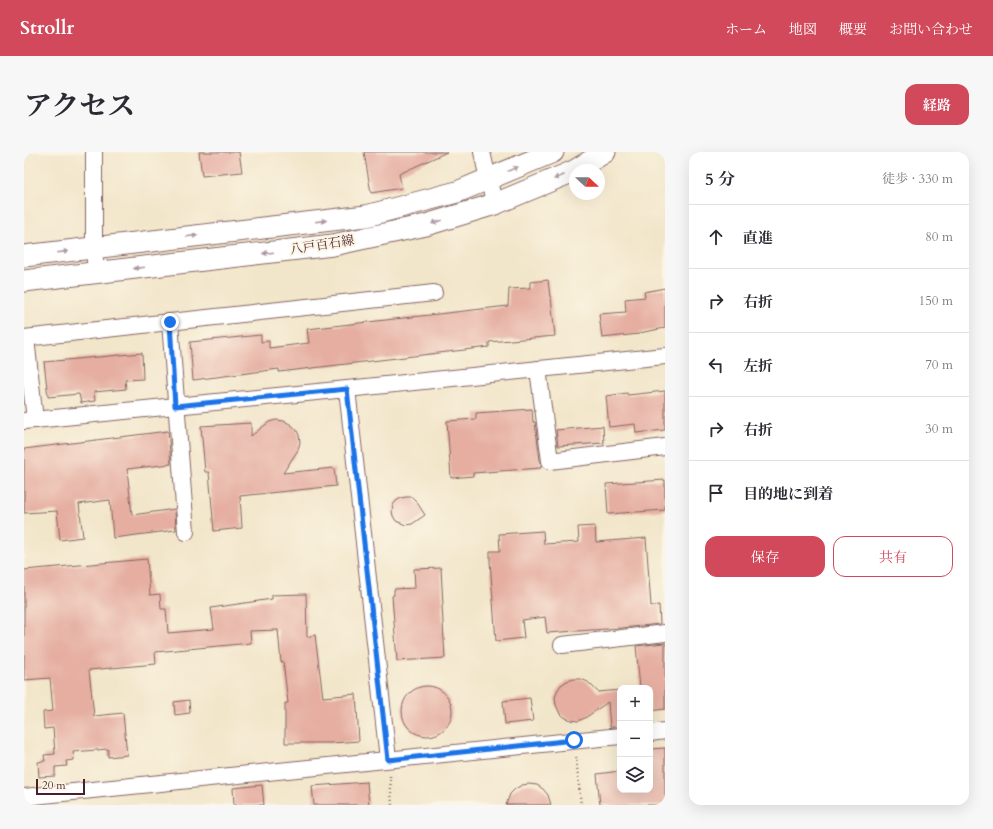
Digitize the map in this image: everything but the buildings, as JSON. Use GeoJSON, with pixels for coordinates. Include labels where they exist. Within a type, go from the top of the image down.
{"type":"FeatureCollection","features":[{"type":"Feature","properties":{"kind":"main road","name":"八戸百石線"},"geometry":{"type":"LineString","coordinates":[[24,256],[366,216],[457,192],[553,152]]}},
{"type":"Feature","properties":{"kind":"main road","name":"八戸百石線"},"geometry":{"type":"LineString","coordinates":[[24,281],[333,245],[426,225],[495,204],[574,171],[605,152]]}},
{"type":"Feature","properties":{"kind":"street"},"geometry":{"type":"LineString","coordinates":[[94,152],[94,248],[96,273]]}},
{"type":"Feature","properties":{"kind":"street"},"geometry":{"type":"LineString","coordinates":[[482,152],[495,204]]}},
{"type":"Feature","properties":{"kind":"street"},"geometry":{"type":"LineString","coordinates":[[434,293],[25,338],[30,421],[665,356]]}},
{"type":"Feature","properties":{"kind":"street"},"geometry":{"type":"LineString","coordinates":[[170,322],[175,406],[186,532]]}},
{"type":"Feature","properties":{"kind":"street"},"geometry":{"type":"LineString","coordinates":[[538,369],[550,461],[665,447]]}},
{"type":"Feature","properties":{"kind":"street"},"geometry":{"type":"LineString","coordinates":[[347,389],[388,760]]}},
{"type":"Feature","properties":{"kind":"street"},"geometry":{"type":"LineString","coordinates":[[562,645],[665,632]]}},
{"type":"Feature","properties":{"kind":"street"},"geometry":{"type":"LineString","coordinates":[[653,733],[665,731]]}},
{"type":"Feature","properties":{"kind":"street"},"geometry":{"type":"LineString","coordinates":[[24,797],[617,736]]}},
{"type":"Feature","properties":{"kind":"path"},"geometry":{"type":"LineString","coordinates":[[574,740],[581,805]]}},
{"type":"Feature","properties":{"kind":"path"},"geometry":{"type":"LineString","coordinates":[[388,760],[392,805]]}},
{"type":"Feature","properties":{"kind":"route"},"geometry":{"type":"LineString","coordinates":[[170,322],[175,406],[347,389],[388,760],[574,740]]}}]}
